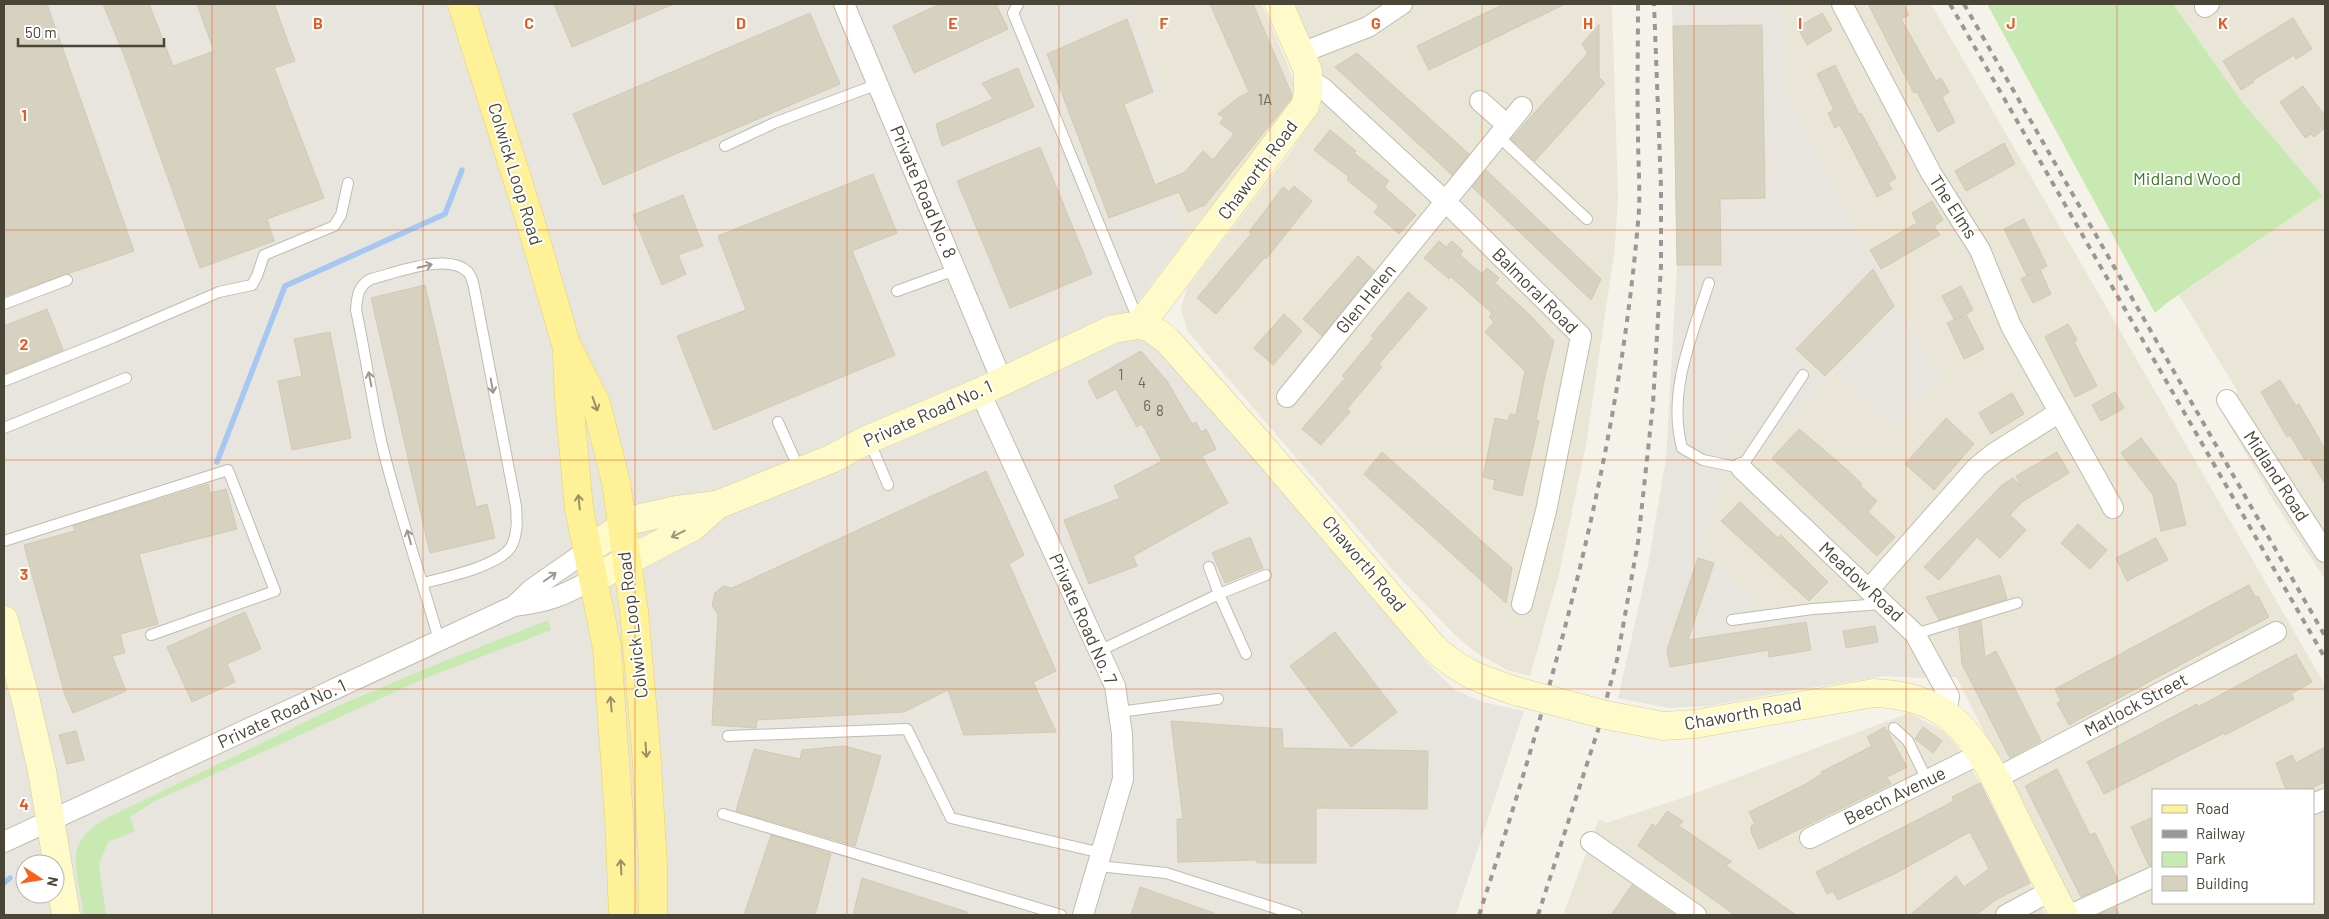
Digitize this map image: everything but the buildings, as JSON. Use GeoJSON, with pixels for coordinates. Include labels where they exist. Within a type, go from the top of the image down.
{"type":"FeatureCollection","features":[{"type":"Feature","properties":{"kind":"main road","name":"Colwick Loop Road"},"geometry":{"type":"LineString","coordinates":[[462,4],[530,220],[566,344],[596,403],[616,482],[634,611],[646,750],[652,908]]}},
{"type":"Feature","properties":{"kind":"main road","name":"Colwick Loop Road"},"geometry":{"type":"LineString","coordinates":[[566,344],[579,508],[606,648],[619,816],[623,915]]}},
{"type":"Feature","properties":{"kind":"street","name":"Private Road No. 8"},"geometry":{"type":"LineString","coordinates":[[844,4],[955,270],[991,386]]}},
{"type":"Feature","properties":{"kind":"street"},"geometry":{"type":"LineString","coordinates":[[1279,4],[1308,71],[1310,80]]}},
{"type":"Feature","properties":{"kind":"street"},"geometry":{"type":"LineString","coordinates":[[1300,53],[1368,27],[1402,4]]}},
{"type":"Feature","properties":{"kind":"street","name":"The Elms"},"geometry":{"type":"LineString","coordinates":[[1842,4],[1931,174],[1980,250],[2011,326],[2058,414],[2113,508]]}},
{"type":"Feature","properties":{"kind":"street","name":"Chaworth Road"},"geometry":{"type":"LineString","coordinates":[[1310,80],[1305,106],[1294,123],[1140,326],[1151,328],[1167,340],[1257,440],[1433,646],[1461,670],[1493,684],[1606,715],[1663,726],[1695,724],[1874,693],[1894,694],[1940,711]]}},
{"type":"Feature","properties":{"kind":"street","name":"Balmoral Road"},"geometry":{"type":"LineString","coordinates":[[1310,80],[1324,89],[1445,201],[1581,336],[1546,511],[1522,604]]}},
{"type":"Feature","properties":{"kind":"street"},"geometry":{"type":"LineString","coordinates":[[1480,101],[1502,130]]}},
{"type":"Feature","properties":{"kind":"street","name":"Glen Helen"},"geometry":{"type":"LineString","coordinates":[[1286,397],[1522,106]]}},
{"type":"Feature","properties":{"kind":"street","name":"Private Road No. 1"},"geometry":{"type":"LineString","coordinates":[[4,842],[514,606],[532,590],[632,520],[653,514],[717,505],[831,459],[869,439],[991,386],[1113,329],[1140,326]]}},
{"type":"Feature","properties":{"kind":"street","name":"Private Road No. 7"},"geometry":{"type":"LineString","coordinates":[[991,386],[1115,686],[1122,734],[1123,779],[1083,915]]}},
{"type":"Feature","properties":{"kind":"street","name":"Midland Road"},"geometry":{"type":"LineString","coordinates":[[2228,400],[2325,552]]}},
{"type":"Feature","properties":{"kind":"street"},"geometry":{"type":"LineString","coordinates":[[1869,588],[1977,467],[1993,454],[2058,414]]}},
{"type":"Feature","properties":{"kind":"street","name":"Meadow Road"},"geometry":{"type":"LineString","coordinates":[[1741,468],[1916,634],[1949,696],[1940,711]]}},
{"type":"Feature","properties":{"kind":"street","name":"Private Road No. 1"},"geometry":{"type":"LineString","coordinates":[[514,606],[540,603],[562,596],[694,526],[717,505]]}},
{"type":"Feature","properties":{"kind":"street"},"geometry":{"type":"LineString","coordinates":[[4,620],[26,701],[66,915]]}},
{"type":"Feature","properties":{"kind":"street","name":"Matlock Street"},"geometry":{"type":"LineString","coordinates":[[1995,779],[2276,632]]}},
{"type":"Feature","properties":{"kind":"street"},"geometry":{"type":"LineString","coordinates":[[1940,711],[1962,729],[1980,754],[1995,779],[2064,915]]}},
{"type":"Feature","properties":{"kind":"street","name":"Beech Avenue"},"geometry":{"type":"LineString","coordinates":[[1810,838],[1980,754]]}},
{"type":"Feature","properties":{"kind":"street"},"geometry":{"type":"LineString","coordinates":[[1591,842],[1696,915]]}},
{"type":"Feature","properties":{"kind":"street"},"geometry":{"type":"LineString","coordinates":[[2070,915],[2152,877]]}},
{"type":"Feature","properties":{"kind":"street"},"geometry":{"type":"LineString","coordinates":[[2006,915],[2052,890]]}},
{"type":"Feature","properties":{"kind":"lane"},"geometry":{"type":"LineString","coordinates":[[1018,4],[1013,13],[1140,326]]}},
{"type":"Feature","properties":{"kind":"lane"},"geometry":{"type":"LineString","coordinates":[[725,146],[774,123],[878,84]]}},
{"type":"Feature","properties":{"kind":"lane"},"geometry":{"type":"LineString","coordinates":[[1502,130],[1587,219]]}},
{"type":"Feature","properties":{"kind":"lane"},"geometry":{"type":"LineString","coordinates":[[4,381],[219,292],[252,285],[264,256],[334,226],[342,215],[348,183]]}},
{"type":"Feature","properties":{"kind":"lane"},"geometry":{"type":"LineString","coordinates":[[423,584],[475,569],[493,561],[510,548],[518,527],[516,506],[474,287],[469,273],[456,265],[438,263],[371,279],[363,284],[357,294],[356,310],[383,448],[439,640]]}},
{"type":"Feature","properties":{"kind":"lane"},"geometry":{"type":"LineString","coordinates":[[897,290],[955,270]]}},
{"type":"Feature","properties":{"kind":"lane"},"geometry":{"type":"LineString","coordinates":[[4,304],[67,280]]}},
{"type":"Feature","properties":{"kind":"lane"},"geometry":{"type":"LineString","coordinates":[[1709,284],[1681,372],[1677,429],[1682,448],[1703,460],[1741,468],[1803,375]]}},
{"type":"Feature","properties":{"kind":"lane"},"geometry":{"type":"LineString","coordinates":[[4,428],[126,378]]}},
{"type":"Feature","properties":{"kind":"lane"},"geometry":{"type":"LineString","coordinates":[[778,422],[800,472]]}},
{"type":"Feature","properties":{"kind":"lane"},"geometry":{"type":"LineString","coordinates":[[869,439],[888,485]]}},
{"type":"Feature","properties":{"kind":"lane"},"geometry":{"type":"LineString","coordinates":[[4,541],[228,470],[275,591],[151,635]]}},
{"type":"Feature","properties":{"kind":"lane"},"geometry":{"type":"LineString","coordinates":[[1209,567],[1246,654]]}},
{"type":"Feature","properties":{"kind":"lane"},"geometry":{"type":"LineString","coordinates":[[1099,651],[1219,594],[1266,575]]}},
{"type":"Feature","properties":{"kind":"lane"},"geometry":{"type":"LineString","coordinates":[[1916,634],[2017,603]]}},
{"type":"Feature","properties":{"kind":"lane"},"geometry":{"type":"LineString","coordinates":[[1732,620],[1813,609],[1885,604]]}},
{"type":"Feature","properties":{"kind":"lane"},"geometry":{"type":"LineString","coordinates":[[1119,712],[1218,699]]}},
{"type":"Feature","properties":{"kind":"lane"},"geometry":{"type":"LineString","coordinates":[[1894,728],[1908,742],[1927,780]]}},
{"type":"Feature","properties":{"kind":"lane"},"geometry":{"type":"LineString","coordinates":[[728,736],[907,729],[951,818],[1100,860],[1166,873],[1297,915]]}},
{"type":"Feature","properties":{"kind":"lane"},"geometry":{"type":"LineString","coordinates":[[723,814],[1060,915]]}},
{"type":"Feature","properties":{"kind":"shaded area"},"geometry":{"type":"Polygon","coordinates":[[[4,4],[1128,4],[1163,91],[1125,108],[1188,236],[1132,310],[1425,661],[1455,690],[1482,702],[1524,711],[1456,915],[4,915],[4,4]]]}},
{"type":"Feature","properties":{"kind":"shaded area"},"geometry":{"type":"Polygon","coordinates":[[[1128,4],[1262,4],[1293,78],[1295,91],[1292,104],[1188,236],[1125,108],[1163,91],[1128,4]]]}},
{"type":"Feature","properties":{"kind":"shaded area"},"geometry":{"type":"Polygon","coordinates":[[[1294,4],[1612,4],[1618,195],[1615,247],[1586,445],[1559,574],[1530,676],[1507,670],[1475,652],[1454,634],[1399,577],[1188,332],[1181,309],[1187,288],[1289,154],[1320,108],[1322,101],[1315,61],[1294,4]]]}},
{"type":"Feature","properties":{"kind":"shaded area"},"geometry":{"type":"Polygon","coordinates":[[[1672,4],[1784,4],[1785,92],[1814,153],[1941,378],[1893,429],[1835,372],[1759,455],[1738,437],[1701,546],[1761,610],[1862,599],[1898,632],[1920,678],[1885,676],[1709,706],[1668,708],[1618,698],[1648,565],[1666,459],[1677,265],[1672,4]]]}},
{"type":"Feature","properties":{"kind":"shaded area"},"geometry":{"type":"Polygon","coordinates":[[[1784,4],[1931,4],[2325,685],[2325,915],[2078,915],[1956,677],[1920,678],[1898,632],[1862,599],[1761,610],[1701,546],[1738,437],[1759,455],[1835,372],[1941,378],[1814,153],[1785,92],[1784,4]]]}},
{"type":"Feature","properties":{"kind":"shaded area"},"geometry":{"type":"Polygon","coordinates":[[[2173,4],[2325,4],[2325,579],[2273,500],[2217,404],[2238,392],[2179,295],[2323,196],[2240,99],[2173,4]]]}},
{"type":"Feature","properties":{"kind":"shaded area"},"geometry":{"type":"Polygon","coordinates":[[[1909,713],[1943,731],[1956,745],[1980,783],[2045,914],[1563,915],[1599,819],[1606,823],[1688,796],[1909,713]]]}},
{"type":"Feature","properties":{"kind":"green space","name":"Midland Wood"},"geometry":{"type":"Polygon","coordinates":[[[1987,4],[2173,4],[2240,99],[2323,196],[2168,302],[2155,313],[1987,4]]]}},
{"type":"Feature","properties":{"kind":"green space"},"geometry":{"type":"Polygon","coordinates":[[[548,620],[551,630],[423,679],[155,801],[130,817],[135,831],[108,842],[99,864],[106,915],[84,915],[76,870],[76,853],[83,837],[109,817],[340,705],[548,620]]]}},
{"type":"Feature","properties":{"kind":"waterway"},"geometry":{"type":"LineString","coordinates":[[217,462],[285,286],[445,214],[462,170]]}},
{"type":"Feature","properties":{"kind":"waterway"},"geometry":{"type":"LineString","coordinates":[[4,883],[10,878]]}},
{"type":"Feature","properties":{"kind":"railway"},"geometry":{"type":"LineString","coordinates":[[1479,915],[1507,829],[1558,655],[1600,479],[1617,390],[1630,300],[1639,210],[1638,4]]}},
{"type":"Feature","properties":{"kind":"railway"},"geometry":{"type":"LineString","coordinates":[[1538,915],[1598,730],[1617,660],[1638,542],[1653,404],[1661,266],[1661,187],[1654,4]]}},
{"type":"Feature","properties":{"kind":"railway"},"geometry":{"type":"LineString","coordinates":[[1950,4],[2325,658]]}},
{"type":"Feature","properties":{"kind":"railway"},"geometry":{"type":"LineString","coordinates":[[1964,4],[2325,636]]}}]}
